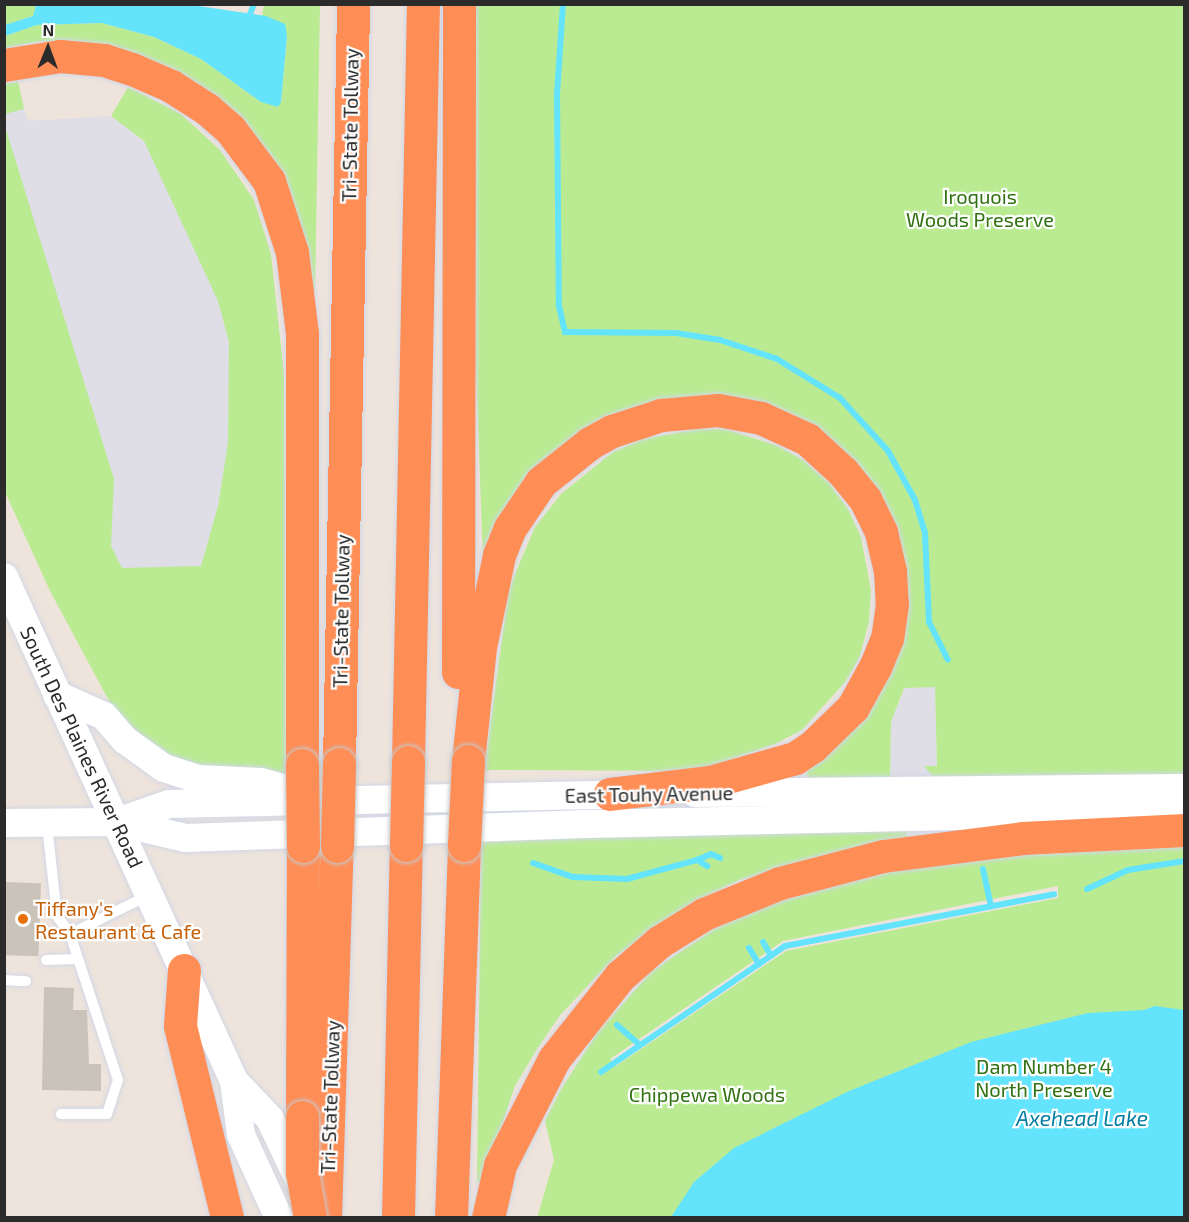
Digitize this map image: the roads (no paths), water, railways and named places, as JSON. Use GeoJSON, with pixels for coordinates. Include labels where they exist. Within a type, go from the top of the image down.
{"type":"FeatureCollection","features":[{"type":"Feature","properties":{"kind":"highway","name":"Tri-State Tollway"},"geometry":{"type":"LineString","coordinates":[[325,1218],[339,764],[353,4]]}},
{"type":"Feature","properties":{"kind":"highway"},"geometry":{"type":"LineString","coordinates":[[398,1218],[423,4]]}},
{"type":"Feature","properties":{"kind":"highway"},"geometry":{"type":"LineString","coordinates":[[451,1218],[452,1181],[445,1077],[462,761],[459,4]]}},
{"type":"Feature","properties":{"kind":"highway"},"geometry":{"type":"LineString","coordinates":[[4,65],[60,56],[104,60],[171,86],[207,109],[230,129],[269,181],[292,252],[302,333],[302,1172],[310,1218]]}},
{"type":"Feature","properties":{"kind":"highway"},"geometry":{"type":"LineString","coordinates":[[462,761],[480,647],[499,555],[510,528],[541,482],[590,443],[612,431],[661,415],[718,410],[761,418],[807,440],[843,472],[865,499],[881,532],[890,571],[891,604],[887,638],[875,667],[853,707],[813,746],[795,758],[710,782],[610,794]]}},
{"type":"Feature","properties":{"kind":"highway"},"geometry":{"type":"LineString","coordinates":[[489,1218],[500,1165],[554,1059],[626,970],[659,942],[704,914],[780,883],[883,856],[1023,838],[1185,830]]}},
{"type":"Feature","properties":{"kind":"highway"},"geometry":{"type":"LineString","coordinates":[[184,970],[180,1026],[227,1218]]}},
{"type":"Feature","properties":{"kind":"main road","name":"South Des Plaines River Road"},"geometry":{"type":"LineString","coordinates":[[6,585],[117,822],[234,1081],[241,1135],[279,1218]]}},
{"type":"Feature","properties":{"kind":"main road"},"geometry":{"type":"LineString","coordinates":[[57,695],[104,716],[125,740],[164,768],[198,779],[261,782],[326,800]]}},
{"type":"Feature","properties":{"kind":"main road","name":"East Touhy Avenue"},"geometry":{"type":"LineString","coordinates":[[117,822],[169,804],[610,794],[1185,788]]}},
{"type":"Feature","properties":{"kind":"main road","name":"East Touhy Avenue"},"geometry":{"type":"LineString","coordinates":[[4,823],[117,822],[185,837],[586,824],[1185,811]]}},
{"type":"Feature","properties":{"kind":"main road","name":"South Des Plaines River Road"},"geometry":{"type":"LineString","coordinates":[[234,1081],[270,1119],[316,1218]]}},
{"type":"Feature","properties":{"kind":"lane"},"geometry":{"type":"LineString","coordinates":[[47,823],[57,916],[70,934],[118,1080],[107,1114],[61,1114]]}},
{"type":"Feature","properties":{"kind":"lane"},"geometry":{"type":"LineString","coordinates":[[70,934],[150,894]]}},
{"type":"Feature","properties":{"kind":"lane"},"geometry":{"type":"LineString","coordinates":[[46,960],[77,959]]}},
{"type":"Feature","properties":{"kind":"lane"},"geometry":{"type":"LineString","coordinates":[[4,980],[26,981]]}},
{"type":"Feature","properties":{"kind":"water"},"geometry":{"type":"Polygon","coordinates":[[[36,5],[192,5],[266,16],[285,24],[287,36],[281,102],[278,107],[261,102],[201,59],[154,37],[102,23],[37,25],[5,36],[5,25],[33,16],[36,5]]]}},
{"type":"Feature","properties":{"kind":"water","name":"Axehead Lake"},"geometry":{"type":"Polygon","coordinates":[[[1155,1006],[1184,1010],[1184,1217],[671,1217],[694,1182],[734,1148],[849,1091],[971,1042],[1088,1013],[1144,1010],[1155,1006]]]}},
{"type":"Feature","properties":{"kind":"waterway"},"geometry":{"type":"LineString","coordinates":[[248,19],[254,4]]}},
{"type":"Feature","properties":{"kind":"waterway"},"geometry":{"type":"LineString","coordinates":[[563,4],[557,94],[559,306],[565,332],[676,333],[720,340],[777,359],[840,398],[888,451],[915,500],[925,533],[929,622],[948,660]]}},
{"type":"Feature","properties":{"kind":"waterway"},"geometry":{"type":"LineString","coordinates":[[697,860],[711,854],[720,858]]}},
{"type":"Feature","properties":{"kind":"waterway"},"geometry":{"type":"LineString","coordinates":[[533,863],[573,877],[627,879],[697,860],[707,866]]}},
{"type":"Feature","properties":{"kind":"waterway"},"geometry":{"type":"LineString","coordinates":[[1087,889],[1128,870],[1184,861]]}},
{"type":"Feature","properties":{"kind":"waterway"},"geometry":{"type":"LineString","coordinates":[[983,869],[991,906]]}},
{"type":"Feature","properties":{"kind":"waterway"},"geometry":{"type":"LineString","coordinates":[[601,1072],[785,946],[1054,894]]}},
{"type":"Feature","properties":{"kind":"waterway"},"geometry":{"type":"LineString","coordinates":[[763,942],[771,956]]}},
{"type":"Feature","properties":{"kind":"waterway"},"geometry":{"type":"LineString","coordinates":[[749,948],[759,964]]}},
{"type":"Feature","properties":{"kind":"waterway"},"geometry":{"type":"LineString","coordinates":[[617,1025],[640,1045]]}},
{"type":"Feature","properties":{"kind":"place","name":"Tiffany's Restaurant & Cafe"},"geometry":{"type":"Point","coordinates":[23,919]}},
{"type":"Feature","properties":{"kind":"park label","name":"Iroquois Woods Preserve"},"geometry":{"type":"Point","coordinates":[980,208]}},
{"type":"Feature","properties":{"kind":"park label","name":"Dam Number 4 North Preserve"},"geometry":{"type":"Point","coordinates":[1044,1078]}},
{"type":"Feature","properties":{"kind":"park label","name":"Chippewa Woods"},"geometry":{"type":"Point","coordinates":[707,1094]}}]}
